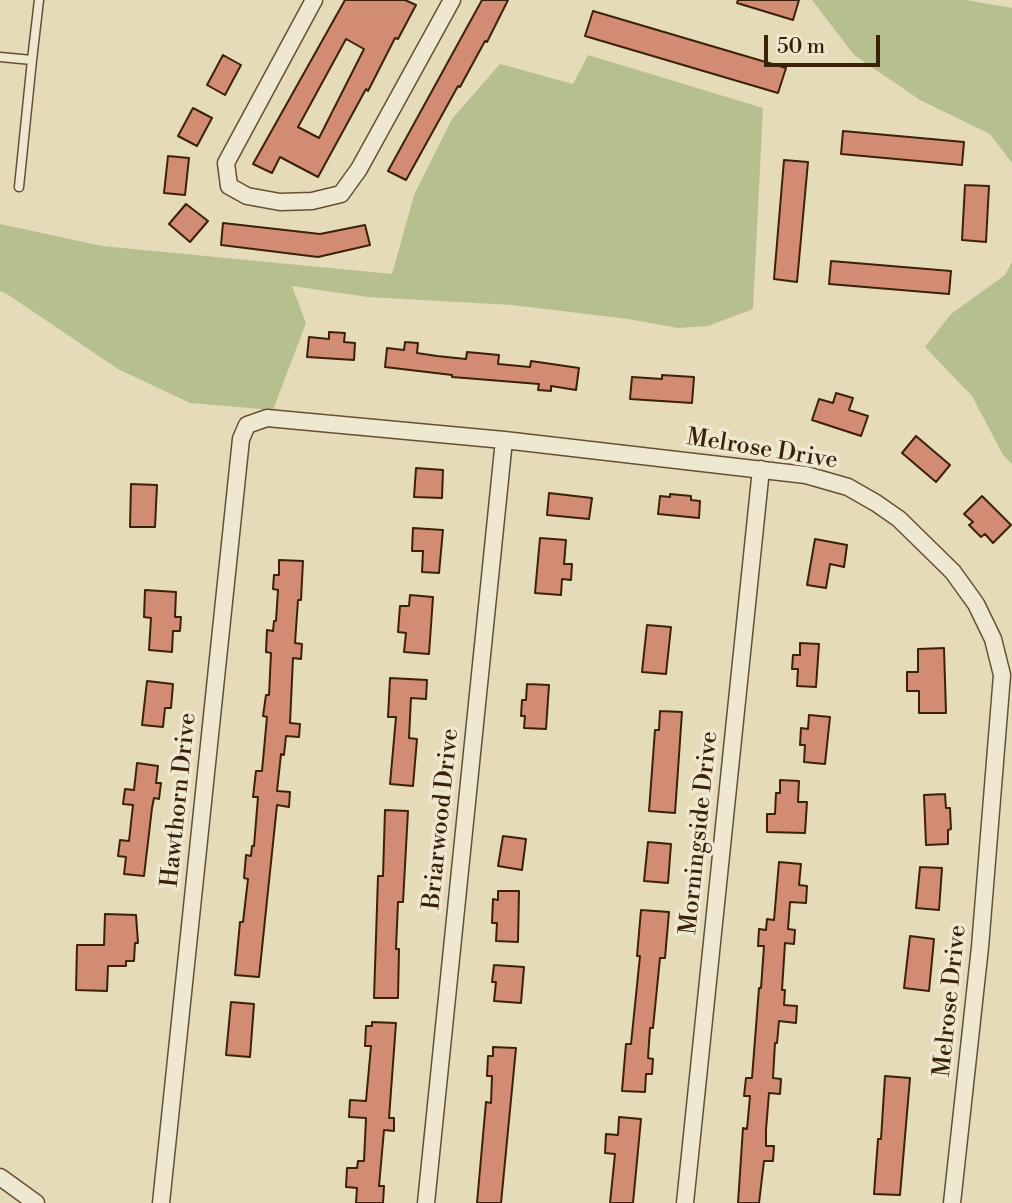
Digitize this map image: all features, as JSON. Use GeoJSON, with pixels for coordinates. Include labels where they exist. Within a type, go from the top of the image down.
{"type":"FeatureCollection","features":[{"type":"Feature","properties":{"kind":"street"},"geometry":{"type":"LineString","coordinates":[[314,0],[226,163],[229,186],[247,196],[280,202],[301,202],[341,194],[359,169],[452,0]]}},
{"type":"Feature","properties":{"kind":"street","name":"Melrose Drive"},"geometry":{"type":"LineString","coordinates":[[267,418],[504,440],[806,475],[848,486],[876,502],[899,520],[953,572],[976,604],[993,639],[1002,675],[980,947],[952,1203]]}},
{"type":"Feature","properties":{"kind":"street","name":"Hawthorn Drive"},"geometry":{"type":"LineString","coordinates":[[161,1203],[241,439],[247,425],[267,418]]}},
{"type":"Feature","properties":{"kind":"street","name":"Briarwood Drive"},"geometry":{"type":"LineString","coordinates":[[426,1203],[504,440]]}},
{"type":"Feature","properties":{"kind":"street","name":"Morningside Drive"},"geometry":{"type":"LineString","coordinates":[[685,1203],[761,468]]}},
{"type":"Feature","properties":{"kind":"street"},"geometry":{"type":"LineString","coordinates":[[0,1178],[36,1203]]}},
{"type":"Feature","properties":{"kind":"lane"},"geometry":{"type":"LineString","coordinates":[[19,187],[39,0]]}},
{"type":"Feature","properties":{"kind":"lane"},"geometry":{"type":"LineString","coordinates":[[0,57],[32,60]]}},
{"type":"Feature","properties":{"kind":"green space"},"geometry":{"type":"Polygon","coordinates":[[[812,0],[966,0],[1012,8],[1012,163],[990,134],[920,100],[854,55],[812,0]]]}},
{"type":"Feature","properties":{"kind":"green space"},"geometry":{"type":"Polygon","coordinates":[[[588,55],[763,108],[753,309],[708,326],[678,328],[512,305],[368,297],[292,286],[306,323],[273,410],[190,403],[118,369],[0,291],[0,224],[102,246],[392,274],[414,195],[452,119],[500,64],[573,84],[588,55]]]}},
{"type":"Feature","properties":{"kind":"green space"},"geometry":{"type":"Polygon","coordinates":[[[1012,262],[1012,464],[1003,455],[972,396],[925,347],[951,314],[1005,275],[1012,262]]]}},
{"type":"Feature","properties":{"kind":"building"},"geometry":{"type":"Polygon","coordinates":[[[345,0],[405,0],[416,5],[318,177],[280,157],[272,173],[253,164],[345,0]],[[346,39],[298,127],[319,138],[364,49],[346,39]]]}},
{"type":"Feature","properties":{"kind":"building"},"geometry":{"type":"Polygon","coordinates":[[[482,0],[508,0],[487,42],[485,41],[460,87],[458,86],[406,180],[388,171],[482,0]]]}},
{"type":"Feature","properties":{"kind":"building"},"geometry":{"type":"Polygon","coordinates":[[[738,0],[799,0],[793,20],[737,3],[738,0]]]}},
{"type":"Feature","properties":{"kind":"building"},"geometry":{"type":"Polygon","coordinates":[[[593,11],[786,68],[778,93],[585,36],[593,11]]]}},
{"type":"Feature","properties":{"kind":"building"},"geometry":{"type":"Polygon","coordinates":[[[223,55],[241,65],[225,95],[207,85],[223,55]]]}},
{"type":"Feature","properties":{"kind":"building"},"geometry":{"type":"Polygon","coordinates":[[[193,108],[212,118],[197,146],[178,136],[193,108]]]}},
{"type":"Feature","properties":{"kind":"building"},"geometry":{"type":"Polygon","coordinates":[[[843,131],[964,142],[962,165],[841,154],[843,131]]]}},
{"type":"Feature","properties":{"kind":"building"},"geometry":{"type":"Polygon","coordinates":[[[168,156],[189,158],[185,195],[164,193],[168,156]]]}},
{"type":"Feature","properties":{"kind":"building"},"geometry":{"type":"Polygon","coordinates":[[[784,160],[808,162],[797,282],[774,279],[784,160]]]}},
{"type":"Feature","properties":{"kind":"building"},"geometry":{"type":"Polygon","coordinates":[[[965,185],[989,186],[986,242],[962,240],[965,185]]]}},
{"type":"Feature","properties":{"kind":"building"},"geometry":{"type":"Polygon","coordinates":[[[186,204],[208,221],[190,242],[169,224],[186,204]]]}},
{"type":"Feature","properties":{"kind":"building"},"geometry":{"type":"Polygon","coordinates":[[[223,223],[320,234],[365,225],[370,245],[318,257],[221,245],[223,223]]]}},
{"type":"Feature","properties":{"kind":"building"},"geometry":{"type":"Polygon","coordinates":[[[831,261],[951,271],[949,294],[829,284],[831,261]]]}},
{"type":"Feature","properties":{"kind":"building"},"geometry":{"type":"Polygon","coordinates":[[[329,332],[345,333],[344,342],[355,343],[354,360],[307,357],[309,337],[329,339],[329,332]]]}},
{"type":"Feature","properties":{"kind":"building"},"geometry":{"type":"Polygon","coordinates":[[[405,342],[418,343],[417,353],[437,356],[466,359],[467,352],[499,355],[498,364],[530,367],[531,361],[579,368],[576,390],[551,386],[551,391],[538,390],[539,384],[452,377],[385,367],[387,348],[404,350],[405,342]]]}},
{"type":"Feature","properties":{"kind":"building"},"geometry":{"type":"Polygon","coordinates":[[[662,375],[694,377],[692,403],[630,399],[632,377],[662,379],[662,375]]]}},
{"type":"Feature","properties":{"kind":"building"},"geometry":{"type":"Polygon","coordinates":[[[836,393],[853,398],[849,410],[868,416],[861,436],[812,420],[819,399],[833,403],[836,393]]]}},
{"type":"Feature","properties":{"kind":"building"},"geometry":{"type":"Polygon","coordinates":[[[916,436],[950,465],[936,482],[902,453],[916,436]]]}},
{"type":"Feature","properties":{"kind":"building"},"geometry":{"type":"Polygon","coordinates":[[[416,468],[443,470],[442,498],[414,497],[416,468]]]}},
{"type":"Feature","properties":{"kind":"building"},"geometry":{"type":"Polygon","coordinates":[[[131,484],[157,485],[155,527],[130,527],[131,484]]]}},
{"type":"Feature","properties":{"kind":"building"},"geometry":{"type":"Polygon","coordinates":[[[549,493],[592,498],[589,519],[547,515],[549,493]]]}},
{"type":"Feature","properties":{"kind":"building"},"geometry":{"type":"Polygon","coordinates":[[[670,494],[691,496],[691,500],[700,501],[699,518],[658,514],[660,496],[670,497],[670,494]]]}},
{"type":"Feature","properties":{"kind":"building"},"geometry":{"type":"Polygon","coordinates":[[[982,496],[1011,525],[993,543],[985,534],[981,537],[969,525],[973,522],[964,514],[982,496]]]}},
{"type":"Feature","properties":{"kind":"building"},"geometry":{"type":"Polygon","coordinates":[[[413,528],[443,530],[439,573],[422,572],[423,551],[412,551],[413,528]]]}},
{"type":"Feature","properties":{"kind":"building"},"geometry":{"type":"Polygon","coordinates":[[[540,538],[566,540],[564,564],[572,564],[571,580],[562,579],[561,595],[535,593],[540,538]]]}},
{"type":"Feature","properties":{"kind":"building"},"geometry":{"type":"Polygon","coordinates":[[[815,539],[847,545],[844,567],[830,564],[826,588],[807,585],[815,539]]]}},
{"type":"Feature","properties":{"kind":"building"},"geometry":{"type":"Polygon","coordinates":[[[279,560],[303,561],[295,643],[302,644],[301,659],[293,658],[290,723],[300,724],[299,737],[286,736],[284,755],[281,754],[277,791],[290,792],[289,807],[277,805],[259,977],[235,975],[240,922],[243,922],[248,879],[244,878],[246,855],[251,856],[254,846],[258,797],[253,797],[256,771],[262,771],[267,717],[263,716],[266,695],[269,695],[271,653],[266,652],[267,630],[273,631],[276,621],[278,590],[273,589],[274,575],[279,575],[279,560]]]}},
{"type":"Feature","properties":{"kind":"building"},"geometry":{"type":"Polygon","coordinates":[[[145,590],[176,592],[175,617],[181,617],[180,631],[173,631],[172,652],[149,650],[151,618],[144,617],[145,590]]]}},
{"type":"Feature","properties":{"kind":"building"},"geometry":{"type":"Polygon","coordinates":[[[410,595],[433,597],[429,654],[404,652],[406,633],[398,632],[400,606],[409,606],[410,595]]]}},
{"type":"Feature","properties":{"kind":"building"},"geometry":{"type":"Polygon","coordinates":[[[647,625],[671,627],[666,674],[642,672],[647,625]]]}},
{"type":"Feature","properties":{"kind":"building"},"geometry":{"type":"Polygon","coordinates":[[[800,643],[819,644],[816,687],[797,686],[798,669],[792,669],[793,655],[800,655],[800,643]]]}},
{"type":"Feature","properties":{"kind":"building"},"geometry":{"type":"Polygon","coordinates":[[[944,648],[946,713],[919,713],[919,691],[907,691],[907,672],[918,672],[918,649],[944,648]]]}},
{"type":"Feature","properties":{"kind":"building"},"geometry":{"type":"Polygon","coordinates":[[[390,678],[427,680],[426,699],[411,698],[409,738],[417,739],[413,786],[390,784],[396,717],[388,717],[390,678]]]}},
{"type":"Feature","properties":{"kind":"building"},"geometry":{"type":"Polygon","coordinates":[[[147,681],[173,684],[171,708],[165,708],[163,727],[142,725],[147,681]]]}},
{"type":"Feature","properties":{"kind":"building"},"geometry":{"type":"Polygon","coordinates":[[[527,684],[549,685],[546,729],[524,728],[525,716],[521,716],[522,700],[526,700],[527,684]]]}},
{"type":"Feature","properties":{"kind":"building"},"geometry":{"type":"Polygon","coordinates":[[[660,711],[682,712],[675,813],[649,811],[655,730],[659,730],[660,711]]]}},
{"type":"Feature","properties":{"kind":"building"},"geometry":{"type":"Polygon","coordinates":[[[809,715],[830,717],[825,764],[804,762],[805,745],[800,745],[801,728],[808,729],[809,715]]]}},
{"type":"Feature","properties":{"kind":"building"},"geometry":{"type":"Polygon","coordinates":[[[137,763],[158,766],[156,783],[161,783],[159,799],[154,798],[152,808],[144,876],[124,874],[126,857],[118,856],[120,840],[129,841],[133,805],[123,804],[125,789],[134,790],[137,763]]]}},
{"type":"Feature","properties":{"kind":"building"},"geometry":{"type":"Polygon","coordinates":[[[780,780],[799,781],[798,802],[807,802],[805,833],[767,832],[767,814],[775,814],[780,780]]]}},
{"type":"Feature","properties":{"kind":"building"},"geometry":{"type":"Polygon","coordinates":[[[945,794],[946,808],[950,808],[951,829],[948,830],[948,844],[926,845],[924,795],[945,794]]]}},
{"type":"Feature","properties":{"kind":"building"},"geometry":{"type":"Polygon","coordinates":[[[385,810],[408,811],[403,902],[398,902],[398,998],[374,998],[378,876],[383,876],[385,810]]]}},
{"type":"Feature","properties":{"kind":"building"},"geometry":{"type":"Polygon","coordinates":[[[503,836],[526,839],[522,870],[498,866],[503,836]]]}},
{"type":"Feature","properties":{"kind":"building"},"geometry":{"type":"Polygon","coordinates":[[[648,842],[671,844],[668,883],[644,881],[648,842]]]}},
{"type":"Feature","properties":{"kind":"building"},"geometry":{"type":"Polygon","coordinates":[[[779,862],[801,864],[799,885],[807,886],[806,903],[790,902],[788,929],[795,930],[794,944],[785,943],[782,990],[785,990],[784,1005],[797,1006],[796,1023],[779,1021],[775,1043],[773,1078],[781,1079],[780,1094],[769,1093],[766,1130],[766,1146],[774,1146],[773,1161],[764,1161],[759,1203],[738,1203],[743,1128],[747,1129],[750,1096],[744,1096],[746,1078],[752,1078],[761,988],[764,946],[758,946],[759,929],[766,930],[767,919],[774,920],[779,862]]]}},
{"type":"Feature","properties":{"kind":"building"},"geometry":{"type":"Polygon","coordinates":[[[920,867],[942,868],[939,910],[916,908],[920,867]]]}},
{"type":"Feature","properties":{"kind":"building"},"geometry":{"type":"Polygon","coordinates":[[[498,891],[519,891],[518,942],[496,941],[497,923],[492,923],[493,899],[498,900],[498,891]]]}},
{"type":"Feature","properties":{"kind":"building"},"geometry":{"type":"Polygon","coordinates":[[[641,910],[669,912],[665,958],[660,958],[653,1028],[650,1028],[648,1058],[653,1059],[652,1074],[646,1074],[645,1092],[622,1091],[626,1044],[631,1044],[640,956],[637,956],[641,910]]]}},
{"type":"Feature","properties":{"kind":"building"},"geometry":{"type":"Polygon","coordinates":[[[105,914],[136,915],[138,943],[135,943],[134,961],[126,961],[126,966],[108,966],[107,991],[76,990],[77,945],[104,945],[105,914]]]}},
{"type":"Feature","properties":{"kind":"building"},"geometry":{"type":"Polygon","coordinates":[[[910,936],[934,939],[929,991],[904,988],[910,936]]]}},
{"type":"Feature","properties":{"kind":"building"},"geometry":{"type":"Polygon","coordinates":[[[494,965],[524,967],[521,1003],[494,1001],[494,965]]]}},
{"type":"Feature","properties":{"kind":"building"},"geometry":{"type":"Polygon","coordinates":[[[231,1002],[254,1004],[250,1057],[226,1055],[231,1002]]]}},
{"type":"Feature","properties":{"kind":"building"},"geometry":{"type":"Polygon","coordinates":[[[372,1022],[396,1023],[389,1118],[394,1118],[394,1131],[384,1130],[379,1186],[384,1186],[383,1203],[356,1203],[357,1188],[346,1187],[347,1168],[357,1168],[358,1161],[364,1161],[366,1118],[349,1117],[350,1100],[366,1101],[371,1046],[365,1046],[366,1026],[372,1026],[372,1022]]]}},
{"type":"Feature","properties":{"kind":"building"},"geometry":{"type":"Polygon","coordinates":[[[493,1047],[516,1048],[501,1203],[477,1203],[486,1102],[491,1103],[492,1076],[487,1076],[488,1056],[493,1056],[493,1047]]]}},
{"type":"Feature","properties":{"kind":"building"},"geometry":{"type":"Polygon","coordinates":[[[885,1076],[910,1078],[900,1195],[874,1194],[885,1076]]]}},
{"type":"Feature","properties":{"kind":"building"},"geometry":{"type":"Polygon","coordinates":[[[619,1117],[641,1119],[633,1203],[610,1203],[615,1154],[605,1153],[606,1134],[618,1135],[619,1117]]]}}]}
